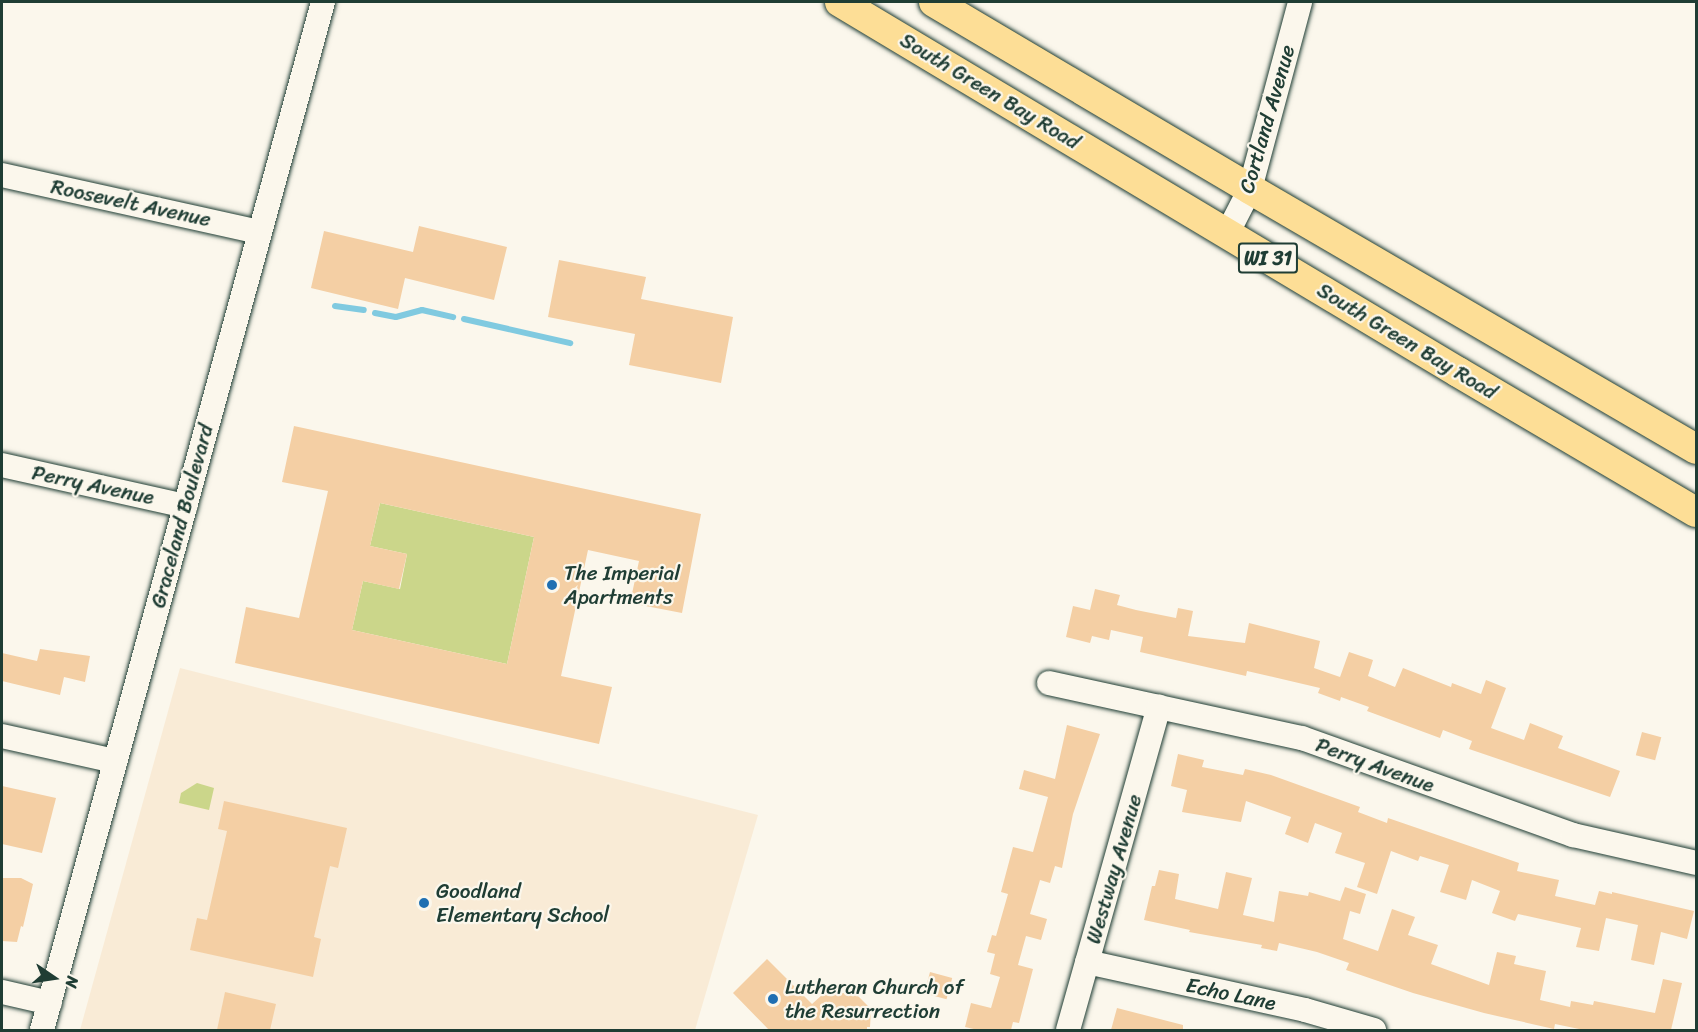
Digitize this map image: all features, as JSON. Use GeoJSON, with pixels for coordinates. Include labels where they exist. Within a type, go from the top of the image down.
{"type":"FeatureCollection","features":[{"type":"Feature","properties":{"kind":"main road","name":"South Green Bay Road"},"geometry":{"type":"LineString","coordinates":[[840,2],[1696,512]]}},
{"type":"Feature","properties":{"kind":"main road","name":"WI 31"},"geometry":{"type":"LineString","coordinates":[[934,2],[1696,449]]}},
{"type":"Feature","properties":{"kind":"street","name":"Graceland Boulevard"},"geometry":{"type":"LineString","coordinates":[[42,1030],[322,2]]}},
{"type":"Feature","properties":{"kind":"street","name":"Cortland Avenue"},"geometry":{"type":"LineString","coordinates":[[1227,234],[1250,189],[1300,2]]}},
{"type":"Feature","properties":{"kind":"street","name":"Roosevelt Avenue"},"geometry":{"type":"LineString","coordinates":[[2,174],[260,232]]}},
{"type":"Feature","properties":{"kind":"street","name":"Perry Avenue"},"geometry":{"type":"LineString","coordinates":[[2,465],[185,506]]}},
{"type":"Feature","properties":{"kind":"street","name":"Perry Avenue"},"geometry":{"type":"LineString","coordinates":[[1049,682],[1302,738],[1573,835],[1696,863]]}},
{"type":"Feature","properties":{"kind":"street","name":"Westway Avenue"},"geometry":{"type":"LineString","coordinates":[[1068,1030],[1160,707]]}},
{"type":"Feature","properties":{"kind":"street"},"geometry":{"type":"LineString","coordinates":[[2,736],[116,761]]}},
{"type":"Feature","properties":{"kind":"street","name":"Echo Lane"},"geometry":{"type":"LineString","coordinates":[[1087,962],[1305,1010],[1374,1030]]}},
{"type":"Feature","properties":{"kind":"street"},"geometry":{"type":"LineString","coordinates":[[2,992],[50,1003]]}},
{"type":"Feature","properties":{"kind":"shaded area","name":"Goodland Elementary School"},"geometry":{"type":"Polygon","coordinates":[[[180,668],[758,815],[695,1030],[80,1030],[180,668]]]}},
{"type":"Feature","properties":{"kind":"green space"},"geometry":{"type":"Polygon","coordinates":[[[380,503],[534,537],[507,664],[352,630],[363,581],[400,589],[407,554],[370,546],[380,503]]]}},
{"type":"Feature","properties":{"kind":"green space"},"geometry":{"type":"Polygon","coordinates":[[[197,783],[214,788],[209,810],[179,803],[181,793],[197,783]]]}},
{"type":"Feature","properties":{"kind":"building"},"geometry":{"type":"Polygon","coordinates":[[[419,226],[507,247],[494,300],[405,278],[398,309],[311,288],[324,231],[413,252],[419,226]]]}},
{"type":"Feature","properties":{"kind":"building"},"geometry":{"type":"Polygon","coordinates":[[[559,260],[646,277],[641,299],[733,317],[721,383],[629,365],[635,334],[548,317],[559,260]]]}},
{"type":"Feature","properties":{"kind":"building","name":"The Imperial Apartments"},"geometry":{"type":"Polygon","coordinates":[[[294,426],[701,514],[682,613],[630,603],[639,561],[588,550],[561,676],[612,687],[599,744],[235,663],[246,607],[299,618],[328,491],[282,482],[294,426]],[[380,503],[370,546],[407,554],[399,589],[363,581],[352,630],[507,664],[534,537],[380,503]]]}},
{"type":"Feature","properties":{"kind":"building"},"geometry":{"type":"Polygon","coordinates":[[[1095,589],[1120,595],[1117,605],[1136,610],[1176,618],[1178,608],[1193,611],[1188,636],[1245,643],[1249,623],[1320,641],[1314,668],[1340,677],[1349,652],[1373,660],[1368,676],[1395,687],[1403,668],[1451,687],[1452,683],[1481,694],[1486,680],[1506,688],[1491,728],[1524,740],[1530,723],[1563,736],[1558,748],[1620,771],[1610,797],[1469,749],[1472,741],[1443,730],[1440,738],[1367,711],[1369,707],[1341,697],[1340,701],[1318,693],[1320,688],[1247,671],[1246,676],[1140,652],[1143,637],[1111,630],[1109,640],[1092,636],[1090,643],[1066,637],[1073,606],[1090,610],[1095,589]]]}},
{"type":"Feature","properties":{"kind":"building"},"geometry":{"type":"Polygon","coordinates":[[[40,649],[90,656],[85,682],[64,677],[60,695],[2,681],[2,653],[37,661],[40,649]]]}},
{"type":"Feature","properties":{"kind":"building"},"geometry":{"type":"Polygon","coordinates":[[[1067,725],[1100,734],[1073,814],[1062,868],[1055,866],[1050,883],[1040,880],[1030,914],[1047,919],[1041,940],[1026,936],[1018,965],[1033,969],[1019,1023],[1013,1022],[1011,1030],[978,1030],[965,1027],[971,1003],[991,1008],[1000,977],[990,974],[995,954],[987,952],[992,935],[996,936],[1008,894],[1001,892],[1013,847],[1033,852],[1048,797],[1019,789],[1024,770],[1055,779],[1067,725]]]}},
{"type":"Feature","properties":{"kind":"building"},"geometry":{"type":"Polygon","coordinates":[[[1642,732],[1661,737],[1655,760],[1636,755],[1642,732]]]}},
{"type":"Feature","properties":{"kind":"building"},"geometry":{"type":"Polygon","coordinates":[[[1178,754],[1204,760],[1202,767],[1243,775],[1245,769],[1271,775],[1360,807],[1358,812],[1387,823],[1388,818],[1519,863],[1517,871],[1559,880],[1555,896],[1595,905],[1599,891],[1612,894],[1612,892],[1694,911],[1687,939],[1661,932],[1654,965],[1631,960],[1638,925],[1606,918],[1599,951],[1576,947],[1581,928],[1518,914],[1515,921],[1492,913],[1500,891],[1472,880],[1466,900],[1440,892],[1449,865],[1420,856],[1418,861],[1391,851],[1377,894],[1357,887],[1365,863],[1335,853],[1342,833],[1315,823],[1308,843],[1285,834],[1291,817],[1246,801],[1241,822],[1182,812],[1187,790],[1171,786],[1178,754]]]}},
{"type":"Feature","properties":{"kind":"building"},"geometry":{"type":"Polygon","coordinates":[[[2,786],[56,798],[42,853],[2,844],[2,786]]]}},
{"type":"Feature","properties":{"kind":"building"},"geometry":{"type":"Polygon","coordinates":[[[224,801],[347,828],[338,868],[330,866],[314,937],[321,939],[313,977],[190,950],[197,918],[207,920],[227,831],[218,829],[224,801]]]}},
{"type":"Feature","properties":{"kind":"building"},"geometry":{"type":"Polygon","coordinates":[[[1159,870],[1179,874],[1175,899],[1218,909],[1226,872],[1252,878],[1243,915],[1274,922],[1279,891],[1308,896],[1309,892],[1340,901],[1345,887],[1366,894],[1360,914],[1350,911],[1343,939],[1378,951],[1392,909],[1415,917],[1408,935],[1438,945],[1431,964],[1489,985],[1497,952],[1516,956],[1514,964],[1546,971],[1540,1000],[1570,1007],[1571,1001],[1593,1005],[1594,1001],[1655,1013],[1663,979],[1682,983],[1671,1030],[1584,1030],[1555,1024],[1554,1029],[1484,1013],[1413,993],[1346,970],[1349,963],[1317,952],[1279,943],[1277,951],[1261,948],[1262,945],[1189,932],[1190,930],[1144,920],[1152,886],[1155,886],[1159,870]]]}},
{"type":"Feature","properties":{"kind":"building"},"geometry":{"type":"Polygon","coordinates":[[[2,878],[21,878],[33,884],[17,942],[2,941],[2,878]]]}},
{"type":"Feature","properties":{"kind":"building","name":"Lutheran Church of the Resurrection"},"geometry":{"type":"Polygon","coordinates":[[[767,959],[812,1004],[822,995],[854,992],[871,1009],[870,1027],[867,1027],[867,1030],[769,1030],[733,993],[767,959]]]}},
{"type":"Feature","properties":{"kind":"building"},"geometry":{"type":"Polygon","coordinates":[[[930,972],[952,978],[947,999],[924,993],[930,972]]]}},
{"type":"Feature","properties":{"kind":"building"},"geometry":{"type":"Polygon","coordinates":[[[225,992],[276,1004],[270,1030],[217,1030],[225,992]]]}},
{"type":"Feature","properties":{"kind":"building"},"geometry":{"type":"Polygon","coordinates":[[[1117,1008],[1183,1025],[1183,1030],[1111,1030],[1117,1008]]]}},
{"type":"Feature","properties":{"kind":"waterway"},"geometry":{"type":"LineString","coordinates":[[335,306],[364,310]]}},
{"type":"Feature","properties":{"kind":"waterway"},"geometry":{"type":"LineString","coordinates":[[375,313],[396,317],[422,310],[453,317]]}},
{"type":"Feature","properties":{"kind":"waterway"},"geometry":{"type":"LineString","coordinates":[[464,319],[570,343]]}},
{"type":"Feature","properties":{"kind":"place","name":"The Imperial Apartments"},"geometry":{"type":"Point","coordinates":[552,585]}},
{"type":"Feature","properties":{"kind":"place","name":"Goodland Elementary School"},"geometry":{"type":"Point","coordinates":[424,903]}},
{"type":"Feature","properties":{"kind":"place","name":"Lutheran Church of the Resurrection"},"geometry":{"type":"Point","coordinates":[773,999]}}]}
